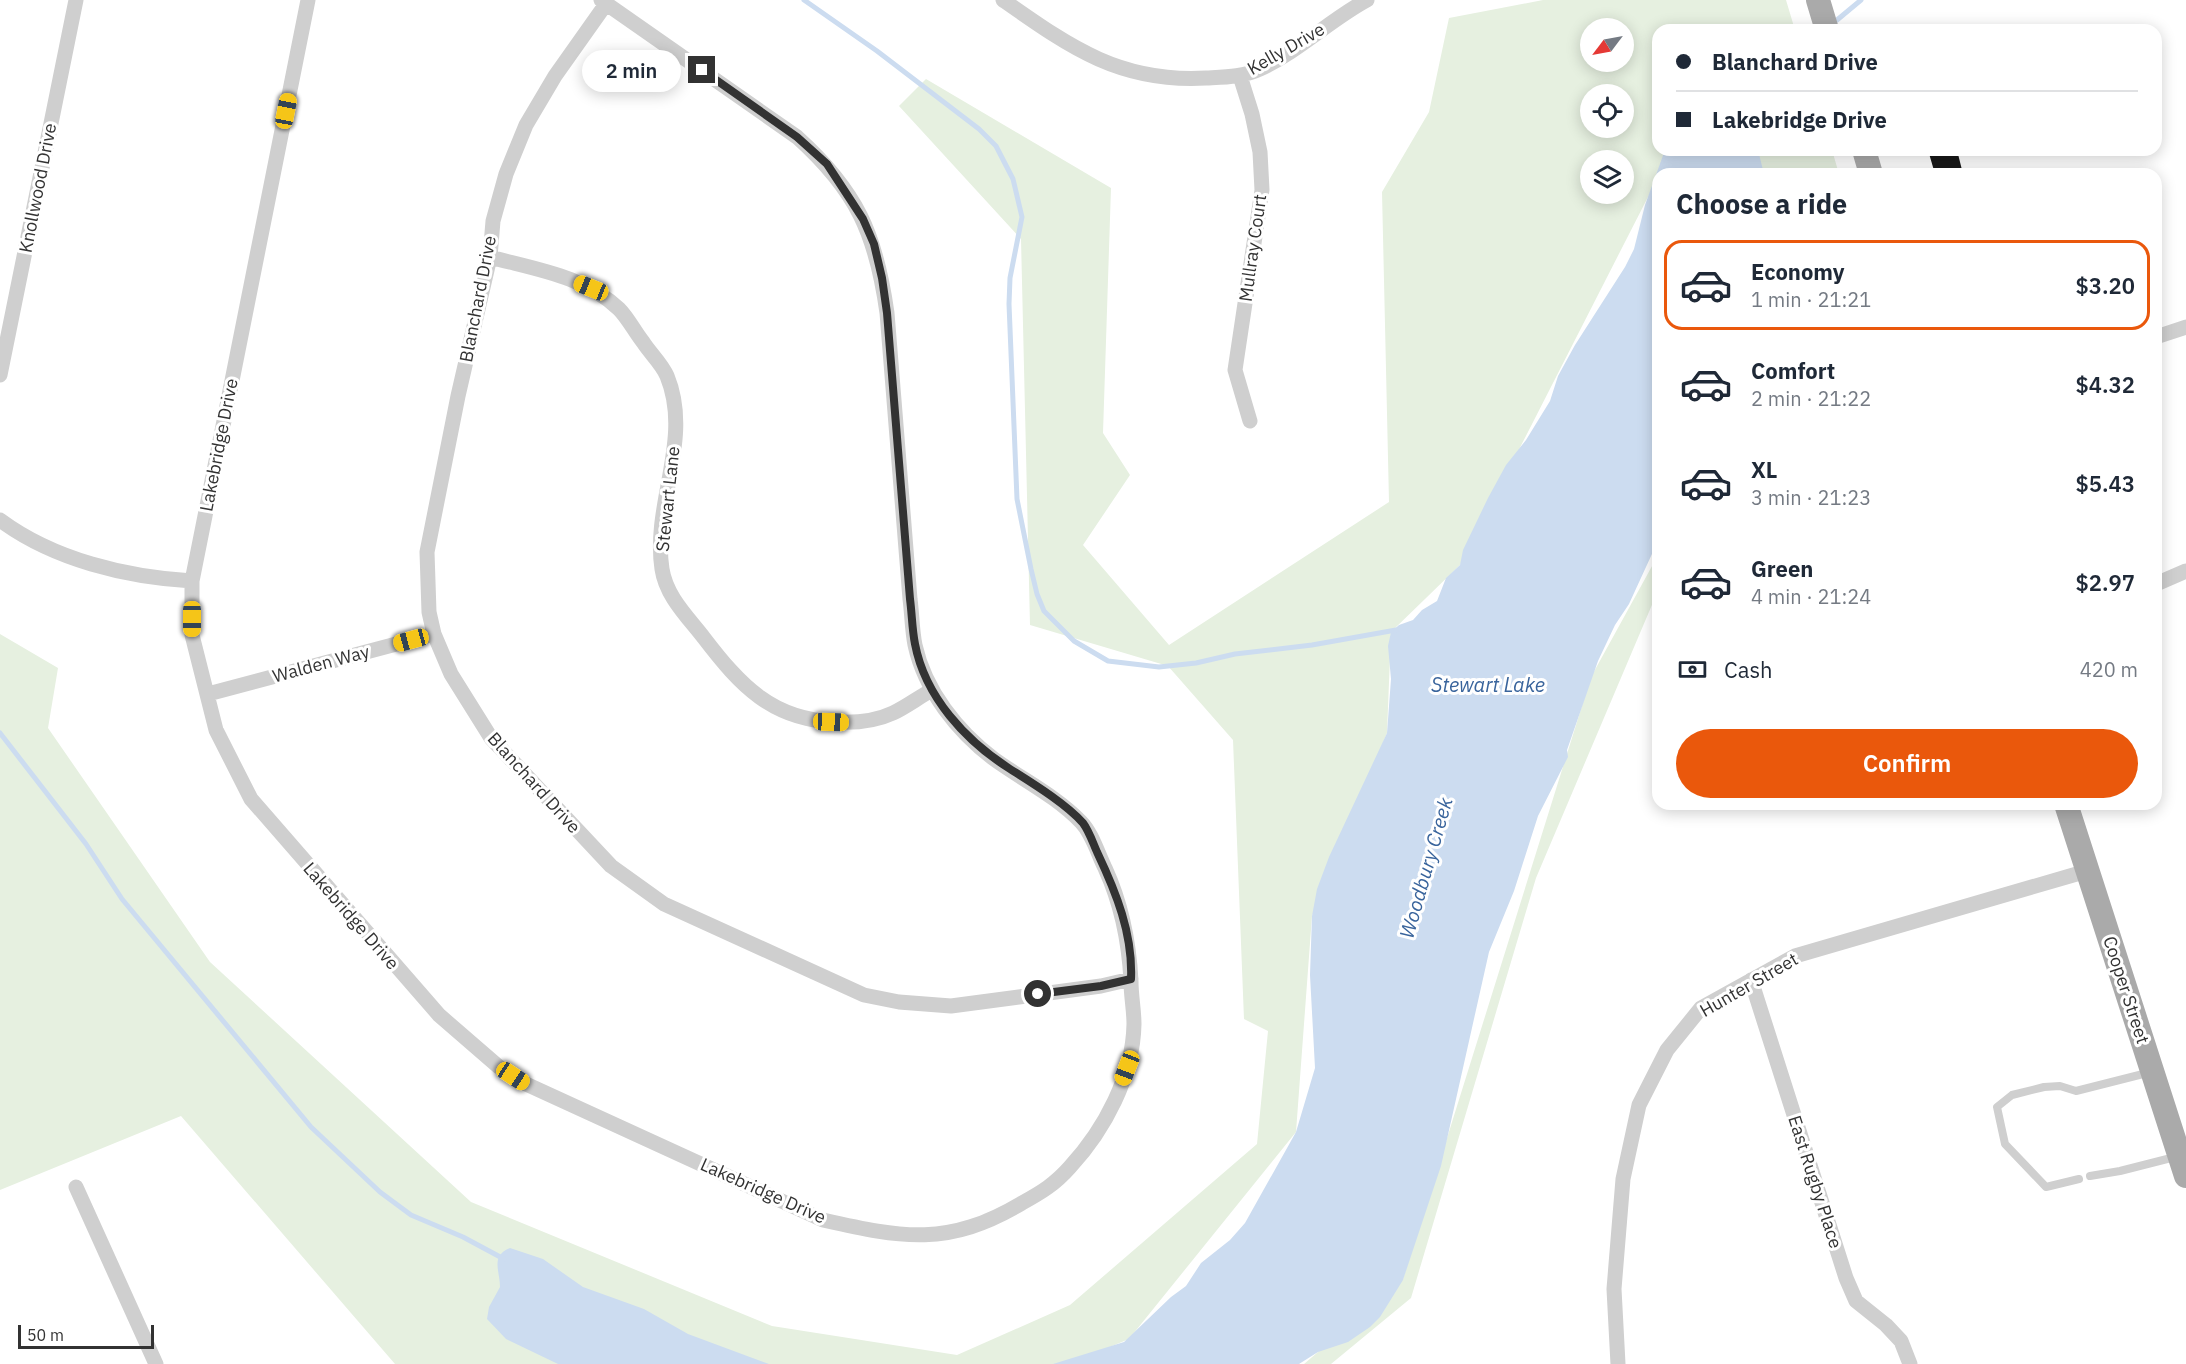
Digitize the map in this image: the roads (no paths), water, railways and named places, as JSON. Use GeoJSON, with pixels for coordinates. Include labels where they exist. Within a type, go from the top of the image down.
{"type":"FeatureCollection","features":[{"type":"Feature","properties":{"kind":"main road","name":"Cooper Street"},"geometry":{"type":"LineString","coordinates":[[2068,810],[2183,1166]]}},
{"type":"Feature","properties":{"kind":"street","name":"Knollwood Drive"},"geometry":{"type":"LineString","coordinates":[[0,375],[76,0]]}},
{"type":"Feature","properties":{"kind":"street","name":"Lakebridge Drive"},"geometry":{"type":"LineString","coordinates":[[308,0],[192,581],[192,635],[216,730],[251,799],[439,1015],[499,1067],[526,1084],[823,1220],[891,1233],[947,1235],[1009,1211],[1055,1184],[1086,1149],[1110,1112],[1127,1068],[1134,1025],[1128,933],[1115,890],[1083,824],[1032,783],[994,759],[962,731],[932,690],[915,645],[882,278],[874,244],[863,219],[827,164],[797,137],[604,2]]}},
{"type":"Feature","properties":{"kind":"street","name":"Kelly Drive"},"geometry":{"type":"LineString","coordinates":[[1003,0],[1065,44],[1105,63],[1139,72],[1184,79],[1240,76],[1259,69],[1297,47],[1360,2]]}},
{"type":"Feature","properties":{"kind":"street","name":"Blanchard Drive"},"geometry":{"type":"LineString","coordinates":[[604,2],[526,125],[506,174],[493,221],[490,257],[458,396],[427,552],[429,612],[434,634],[451,674],[491,738],[611,866],[664,904],[864,995],[899,1002],[951,1006],[1101,986],[1131,979]]}},
{"type":"Feature","properties":{"kind":"street","name":"Mullray Court"},"geometry":{"type":"LineString","coordinates":[[1240,76],[1252,114],[1260,152],[1262,190],[1235,370],[1250,421]]}},
{"type":"Feature","properties":{"kind":"street","name":"Stewart Lane"},"geometry":{"type":"LineString","coordinates":[[490,257],[557,275],[591,288],[620,310],[666,375],[675,414],[675,447],[663,511],[660,542],[662,570],[669,594],[741,683],[774,708],[810,721],[853,723],[892,714],[932,690]]}},
{"type":"Feature","properties":{"kind":"street"},"geometry":{"type":"LineString","coordinates":[[2162,335],[2186,327]]}},
{"type":"Feature","properties":{"kind":"street"},"geometry":{"type":"LineString","coordinates":[[0,520],[41,544],[74,558],[131,574],[192,581]]}},
{"type":"Feature","properties":{"kind":"street"},"geometry":{"type":"LineString","coordinates":[[2162,581],[2186,571]]}},
{"type":"Feature","properties":{"kind":"street","name":"Walden Way"},"geometry":{"type":"LineString","coordinates":[[208,694],[434,634]]}},
{"type":"Feature","properties":{"kind":"street","name":"Hunter Street"},"geometry":{"type":"LineString","coordinates":[[1618,1364],[1614,1289],[1621,1201],[1623,1179],[1639,1104],[1667,1050],[1701,1008],[1795,956],[2087,871]]}},
{"type":"Feature","properties":{"kind":"street","name":"East Rugby Place"},"geometry":{"type":"LineString","coordinates":[[1751,980],[1846,1278],[1856,1301],[1886,1325],[1901,1341],[1911,1364]]}},
{"type":"Feature","properties":{"kind":"street"},"geometry":{"type":"LineString","coordinates":[[76,1187],[156,1364]]}},
{"type":"Feature","properties":{"kind":"lane"},"geometry":{"type":"LineString","coordinates":[[2079,1179],[2046,1187],[2005,1144],[1997,1107],[2012,1095],[2044,1087],[2060,1086],[2076,1091],[2152,1072]]}},
{"type":"Feature","properties":{"kind":"lane"},"geometry":{"type":"LineString","coordinates":[[2090,1176],[2183,1166]]}},
{"type":"Feature","properties":{"kind":"water","name":"Stewart Lake"},"geometry":{"type":"Polygon","coordinates":[[[1663,156],[1760,156],[1762,168],[1658,168],[1663,156]]]}},
{"type":"Feature","properties":{"kind":"water","name":"Stewart Lake"},"geometry":{"type":"Polygon","coordinates":[[[1652,186],[1652,554],[1629,604],[1615,625],[1598,661],[1567,750],[1568,757],[1538,816],[1514,891],[1489,952],[1441,1166],[1403,1280],[1380,1317],[1370,1327],[1348,1342],[1318,1352],[1299,1364],[1053,1364],[1124,1342],[1171,1297],[1186,1286],[1201,1263],[1230,1240],[1245,1223],[1296,1132],[1315,1068],[1310,975],[1312,916],[1317,889],[1329,857],[1387,733],[1391,679],[1388,646],[1391,632],[1399,625],[1413,620],[1422,610],[1437,601],[1446,578],[1460,565],[1463,550],[1506,465],[1526,440],[1550,401],[1558,376],[1575,345],[1625,267],[1634,249],[1652,186]]]}},
{"type":"Feature","properties":{"kind":"water"},"geometry":{"type":"Polygon","coordinates":[[[510,1248],[543,1259],[583,1287],[644,1309],[688,1334],[769,1364],[558,1364],[506,1339],[487,1319],[489,1307],[500,1287],[498,1260],[504,1251],[510,1248]]]}},
{"type":"Feature","properties":{"kind":"waterway"},"geometry":{"type":"LineString","coordinates":[[804,0],[877,51],[979,129],[996,146],[1013,179],[1022,217],[1010,278],[1009,304],[1017,499],[1037,594],[1044,611],[1074,641],[1108,661],[1159,667],[1196,663],[1235,654],[1312,645],[1396,630]]}},
{"type":"Feature","properties":{"kind":"waterway","name":"Woodbury Creek"},"geometry":{"type":"LineString","coordinates":[[1837,20],[1861,0]]}},
{"type":"Feature","properties":{"kind":"waterway"},"geometry":{"type":"LineString","coordinates":[[0,733],[86,844],[122,899],[311,1127],[380,1192],[411,1215],[463,1237],[504,1259]]}}]}
